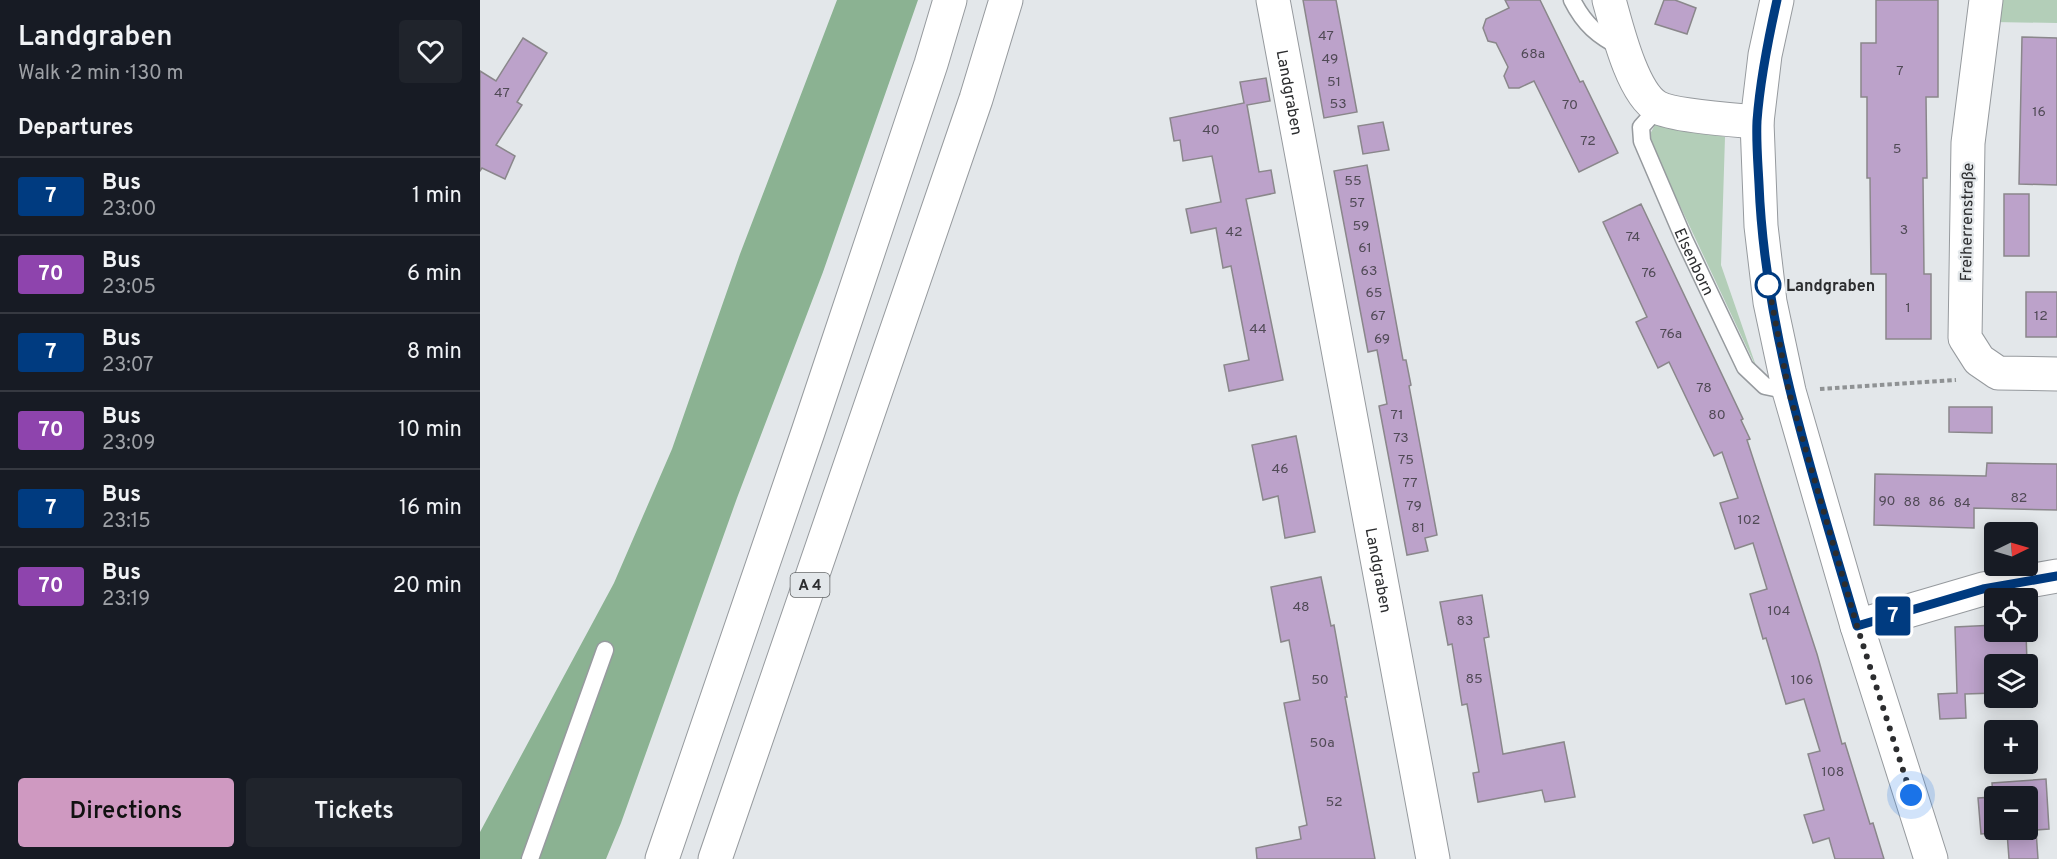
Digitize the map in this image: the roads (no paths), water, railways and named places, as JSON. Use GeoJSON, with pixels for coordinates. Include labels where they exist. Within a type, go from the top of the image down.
{"type":"FeatureCollection","features":[{"type":"Feature","properties":{"kind":"main road"},"geometry":{"type":"LineString","coordinates":[[662,859],[808,432],[931,64],[950,0]]}},
{"type":"Feature","properties":{"kind":"main road","name":"A 4"},"geometry":{"type":"LineString","coordinates":[[716,859],[976,99],[1006,0]]}},
{"type":"Feature","properties":{"kind":"main road","name":"Landgraben"},"geometry":{"type":"LineString","coordinates":[[1273,0],[1433,859]]}},
{"type":"Feature","properties":{"kind":"main road"},"geometry":{"type":"LineString","coordinates":[[1609,0],[1624,50],[1641,93],[1658,108],[1684,114],[1757,122]]}},
{"type":"Feature","properties":{"kind":"main road"},"geometry":{"type":"LineString","coordinates":[[1777,0],[1765,55],[1757,122],[1761,226],[1770,302],[1789,392],[1857,626],[1931,859]]}},
{"type":"Feature","properties":{"kind":"main road","name":"Freiherrenstraße"},"geometry":{"type":"LineString","coordinates":[[1986,0],[1968,143],[1965,338],[1979,360],[1998,373],[2057,374]]}},
{"type":"Feature","properties":{"kind":"main road"},"geometry":{"type":"LineString","coordinates":[[1857,626],[1983,589],[2057,576]]}},
{"type":"Feature","properties":{"kind":"lane"},"geometry":{"type":"LineString","coordinates":[[1572,0],[1580,17],[1602,38],[1624,50]]}},
{"type":"Feature","properties":{"kind":"lane","name":"Elsenborn"},"geometry":{"type":"LineString","coordinates":[[1658,108],[1641,127],[1642,141],[1684,239],[1745,367],[1765,386],[1789,392]]}},
{"type":"Feature","properties":{"kind":"lane"},"geometry":{"type":"LineString","coordinates":[[530,859],[605,650]]}},
{"type":"Feature","properties":{"kind":"place","name":"Landgraben"},"geometry":{"type":"Point","coordinates":[1768,285]}}]}
